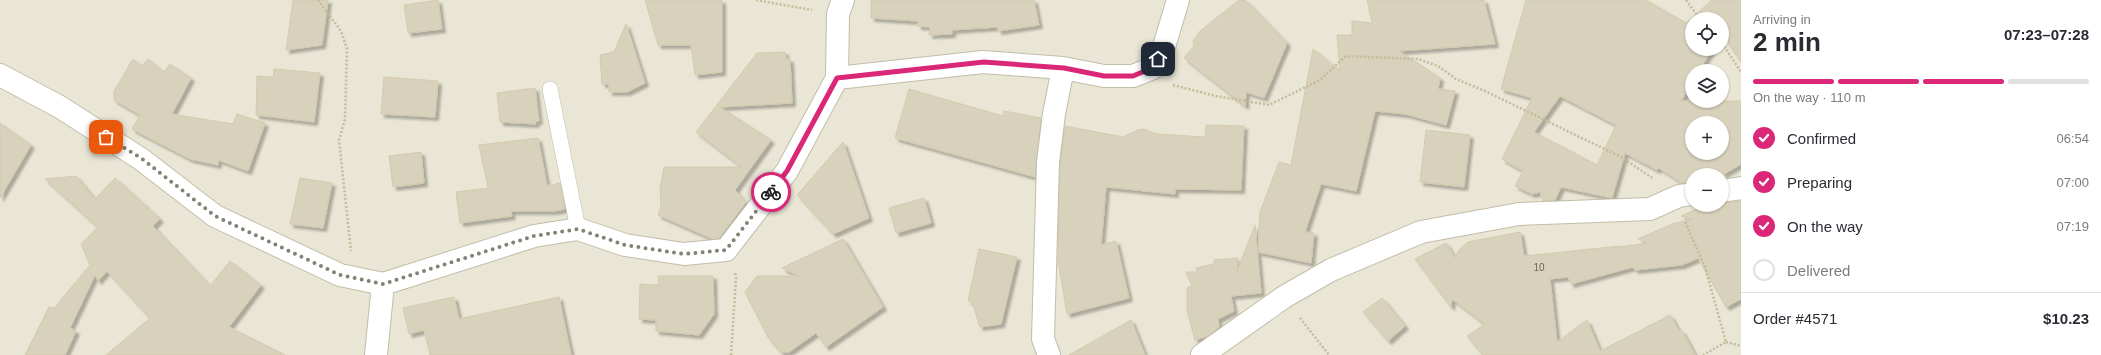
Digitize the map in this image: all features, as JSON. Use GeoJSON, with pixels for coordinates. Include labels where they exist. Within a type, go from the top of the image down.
{"type":"FeatureCollection","features":[{"type":"Feature","properties":{"kind":"street"},"geometry":{"type":"LineString","coordinates":[[837,78],[984,62],[1064,68],[1104,76],[1133,76],[1152,68],[1163,50],[1178,0]]}},
{"type":"Feature","properties":{"kind":"street"},"geometry":{"type":"LineString","coordinates":[[0,75],[60,107],[141,158],[215,216],[340,275],[383,284],[534,236],[578,229],[625,245],[684,254],[726,250],[787,171],[837,78],[841,7]]}},
{"type":"Feature","properties":{"kind":"street"},"geometry":{"type":"LineString","coordinates":[[1049,355],[1043,339],[1048,162],[1054,114],[1064,68]]}},
{"type":"Feature","properties":{"kind":"street"},"geometry":{"type":"LineString","coordinates":[[1729,190],[1741,188]]}},
{"type":"Feature","properties":{"kind":"street"},"geometry":{"type":"LineString","coordinates":[[1202,355],[1284,296],[1331,270],[1421,232],[1519,214],[1650,209],[1685,195]]}},
{"type":"Feature","properties":{"kind":"street"},"geometry":{"type":"LineString","coordinates":[[376,355],[383,284]]}},
{"type":"Feature","properties":{"kind":"lane"},"geometry":{"type":"LineString","coordinates":[[550,89],[578,229]]}},
{"type":"Feature","properties":{"kind":"path"},"geometry":{"type":"LineString","coordinates":[[318,0],[341,32],[347,49],[345,119],[339,140],[352,251],[340,275]]}},
{"type":"Feature","properties":{"kind":"path"},"geometry":{"type":"LineString","coordinates":[[756,0],[841,7]]}},
{"type":"Feature","properties":{"kind":"path"},"geometry":{"type":"LineString","coordinates":[[1686,0],[1695,12]]}},
{"type":"Feature","properties":{"kind":"path"},"geometry":{"type":"LineString","coordinates":[[1729,54],[1741,72]]}},
{"type":"Feature","properties":{"kind":"path"},"geometry":{"type":"LineString","coordinates":[[1152,68],[1172,85],[1216,96],[1269,105],[1320,80],[1346,56],[1418,59],[1438,66],[1456,79],[1485,91],[1621,157],[1685,195],[1680,214],[1692,234],[1705,267],[1726,342]]}},
{"type":"Feature","properties":{"kind":"path"},"geometry":{"type":"LineString","coordinates":[[726,250],[736,278],[731,355]]}},
{"type":"Feature","properties":{"kind":"path"},"geometry":{"type":"LineString","coordinates":[[1284,296],[1329,355]]}},
{"type":"Feature","properties":{"kind":"path"},"geometry":{"type":"LineString","coordinates":[[1704,355],[1726,342],[1741,346]]}},
{"type":"Feature","properties":{"kind":"shaded area"},"geometry":{"type":"Polygon","coordinates":[[[0,0],[1741,0],[1741,355],[0,355],[0,0]]]}},
{"type":"Feature","properties":{"kind":"building"},"geometry":{"type":"Polygon","coordinates":[[[293,0],[328,0],[322,45],[286,50],[293,0]]]}},
{"type":"Feature","properties":{"kind":"building"},"geometry":{"type":"Polygon","coordinates":[[[438,0],[442,29],[408,33],[404,5],[438,0]]]}},
{"type":"Feature","properties":{"kind":"building"},"geometry":{"type":"Polygon","coordinates":[[[645,0],[722,0],[722,72],[695,75],[691,45],[658,45],[645,0]]]}},
{"type":"Feature","properties":{"kind":"building"},"geometry":{"type":"Polygon","coordinates":[[[871,0],[1034,0],[1039,25],[998,31],[998,27],[952,30],[952,34],[929,35],[930,27],[918,26],[918,21],[871,18],[871,0]]]}},
{"type":"Feature","properties":{"kind":"building"},"geometry":{"type":"Polygon","coordinates":[[[1239,0],[1245,0],[1287,43],[1264,98],[1246,92],[1245,106],[1184,58],[1194,46],[1193,41],[1200,31],[1239,0]]]}},
{"type":"Feature","properties":{"kind":"building"},"geometry":{"type":"Polygon","coordinates":[[[1367,0],[1484,0],[1495,44],[1399,51],[1440,78],[1438,89],[1455,91],[1446,125],[1405,114],[1375,111],[1356,191],[1321,184],[1305,232],[1314,233],[1311,263],[1258,252],[1260,212],[1279,162],[1291,165],[1313,49],[1340,71],[1337,35],[1352,35],[1352,21],[1372,23],[1367,0]]]}},
{"type":"Feature","properties":{"kind":"building"},"geometry":{"type":"Polygon","coordinates":[[[1526,0],[1646,0],[1685,22],[1685,56],[1708,56],[1703,64],[1685,64],[1685,94],[1681,101],[1685,101],[1685,108],[1729,108],[1729,101],[1741,101],[1741,164],[1729,171],[1729,168],[1685,168],[1685,183],[1682,183],[1659,168],[1657,170],[1625,153],[1612,198],[1561,187],[1555,200],[1543,201],[1540,192],[1532,194],[1515,186],[1523,171],[1502,159],[1532,98],[1501,89],[1526,0]],[[1560,96],[1534,132],[1597,165],[1616,125],[1560,96]]]}},
{"type":"Feature","properties":{"kind":"building"},"geometry":{"type":"Polygon","coordinates":[[[1712,0],[1741,0],[1741,62],[1729,44],[1729,12],[1698,12],[1712,0]]]}},
{"type":"Feature","properties":{"kind":"building"},"geometry":{"type":"Polygon","coordinates":[[[626,24],[645,83],[627,92],[609,92],[609,84],[602,84],[600,55],[614,52],[626,24]]]}},
{"type":"Feature","properties":{"kind":"building"},"geometry":{"type":"Polygon","coordinates":[[[785,52],[786,59],[790,59],[792,103],[720,107],[771,140],[735,190],[746,202],[719,238],[713,239],[658,215],[661,206],[660,189],[664,167],[742,167],[696,132],[757,53],[785,52]]]}},
{"type":"Feature","properties":{"kind":"building"},"geometry":{"type":"Polygon","coordinates":[[[133,59],[142,66],[148,59],[164,72],[170,64],[191,78],[172,114],[233,124],[237,114],[265,123],[248,171],[218,160],[218,165],[190,159],[132,129],[140,115],[114,100],[114,91],[133,59]]]}},
{"type":"Feature","properties":{"kind":"building"},"geometry":{"type":"Polygon","coordinates":[[[274,69],[320,73],[314,122],[256,115],[257,76],[273,77],[274,69]]]}},
{"type":"Feature","properties":{"kind":"building"},"geometry":{"type":"Polygon","coordinates":[[[384,77],[438,81],[435,117],[381,114],[384,77]]]}},
{"type":"Feature","properties":{"kind":"building"},"geometry":{"type":"Polygon","coordinates":[[[535,88],[539,121],[535,121],[536,124],[500,122],[497,93],[535,88]]]}},
{"type":"Feature","properties":{"kind":"building"},"geometry":{"type":"Polygon","coordinates":[[[909,89],[1003,116],[1004,111],[1041,118],[1035,177],[895,138],[909,89]]]}},
{"type":"Feature","properties":{"kind":"building"},"geometry":{"type":"Polygon","coordinates":[[[0,123],[31,145],[0,198],[0,123]]]}},
{"type":"Feature","properties":{"kind":"building"},"geometry":{"type":"Polygon","coordinates":[[[1206,125],[1244,126],[1241,190],[1175,189],[1175,194],[1106,187],[1101,245],[1116,241],[1129,298],[1067,314],[1058,261],[1060,163],[1065,126],[1123,137],[1137,130],[1144,129],[1157,134],[1205,137],[1206,125]]]}},
{"type":"Feature","properties":{"kind":"building"},"geometry":{"type":"Polygon","coordinates":[[[1426,130],[1470,135],[1464,187],[1420,182],[1426,130]]]}},
{"type":"Feature","properties":{"kind":"building"},"geometry":{"type":"Polygon","coordinates":[[[538,138],[547,186],[560,183],[565,209],[554,211],[511,211],[512,216],[460,223],[456,192],[488,188],[479,145],[538,138]]]}},
{"type":"Feature","properties":{"kind":"building"},"geometry":{"type":"Polygon","coordinates":[[[843,142],[869,218],[833,234],[797,195],[843,142]]]}},
{"type":"Feature","properties":{"kind":"building"},"geometry":{"type":"Polygon","coordinates":[[[421,152],[424,183],[393,187],[389,156],[421,152]]]}},
{"type":"Feature","properties":{"kind":"building"},"geometry":{"type":"Polygon","coordinates":[[[76,176],[95,199],[115,178],[160,219],[153,226],[210,286],[230,261],[261,285],[229,327],[285,355],[106,355],[150,318],[107,271],[98,281],[95,275],[70,328],[76,331],[65,355],[25,355],[49,307],[54,308],[90,265],[81,244],[98,227],[45,179],[76,176]]]}},
{"type":"Feature","properties":{"kind":"building"},"geometry":{"type":"Polygon","coordinates":[[[300,178],[332,183],[323,228],[290,224],[300,178]]]}},
{"type":"Feature","properties":{"kind":"building"},"geometry":{"type":"Polygon","coordinates":[[[924,198],[931,223],[896,233],[889,208],[924,198]]]}},
{"type":"Feature","properties":{"kind":"building"},"geometry":{"type":"Polygon","coordinates":[[[1741,201],[1741,299],[1726,307],[1698,258],[1682,265],[1635,270],[1633,267],[1571,284],[1568,277],[1550,279],[1557,342],[1587,320],[1600,351],[1670,315],[1679,331],[1682,331],[1695,355],[1483,355],[1467,336],[1485,324],[1452,299],[1451,307],[1415,259],[1446,243],[1455,258],[1458,251],[1468,242],[1520,232],[1524,256],[1647,243],[1638,239],[1672,224],[1692,219],[1681,216],[1690,212],[1729,212],[1729,202],[1741,201]]]}},
{"type":"Feature","properties":{"kind":"building"},"geometry":{"type":"Polygon","coordinates":[[[1255,225],[1261,293],[1231,296],[1234,311],[1218,319],[1219,327],[1208,336],[1195,340],[1187,311],[1187,288],[1192,286],[1186,272],[1197,272],[1196,268],[1214,264],[1214,260],[1238,258],[1237,271],[1255,225]]]}},
{"type":"Feature","properties":{"kind":"building"},"geometry":{"type":"Polygon","coordinates":[[[843,239],[883,307],[826,347],[816,333],[789,352],[781,352],[769,339],[745,292],[757,276],[799,276],[782,268],[843,239]]]}},
{"type":"Feature","properties":{"kind":"building"},"geometry":{"type":"Polygon","coordinates":[[[979,249],[1017,257],[1001,324],[980,327],[972,302],[968,301],[979,249]]]}},
{"type":"Feature","properties":{"kind":"building"},"geometry":{"type":"Polygon","coordinates":[[[658,276],[713,276],[714,314],[699,335],[656,331],[656,320],[639,319],[640,284],[659,285],[658,276]]]}},
{"type":"Feature","properties":{"kind":"building"},"geometry":{"type":"Polygon","coordinates":[[[454,297],[459,319],[559,297],[571,355],[430,355],[424,330],[409,334],[403,308],[454,297]]]}},
{"type":"Feature","properties":{"kind":"building"},"geometry":{"type":"Polygon","coordinates":[[[1382,298],[1405,326],[1388,341],[1363,312],[1382,298]]]}},
{"type":"Feature","properties":{"kind":"building"},"geometry":{"type":"Polygon","coordinates":[[[1131,320],[1145,355],[1069,355],[1131,320]]]}},
{"type":"Feature","properties":{"kind":"way so far"},"geometry":{"type":"LineString","coordinates":[[106,137],[141,158],[215,216],[340,275],[383,284],[534,236],[578,229],[625,245],[684,254],[726,250],[771,192]]}},
{"type":"Feature","properties":{"kind":"route"},"geometry":{"type":"LineString","coordinates":[[771,192],[787,171],[837,78],[984,62],[1064,68],[1104,76],[1133,76],[1152,68],[1158,59]]}}]}
